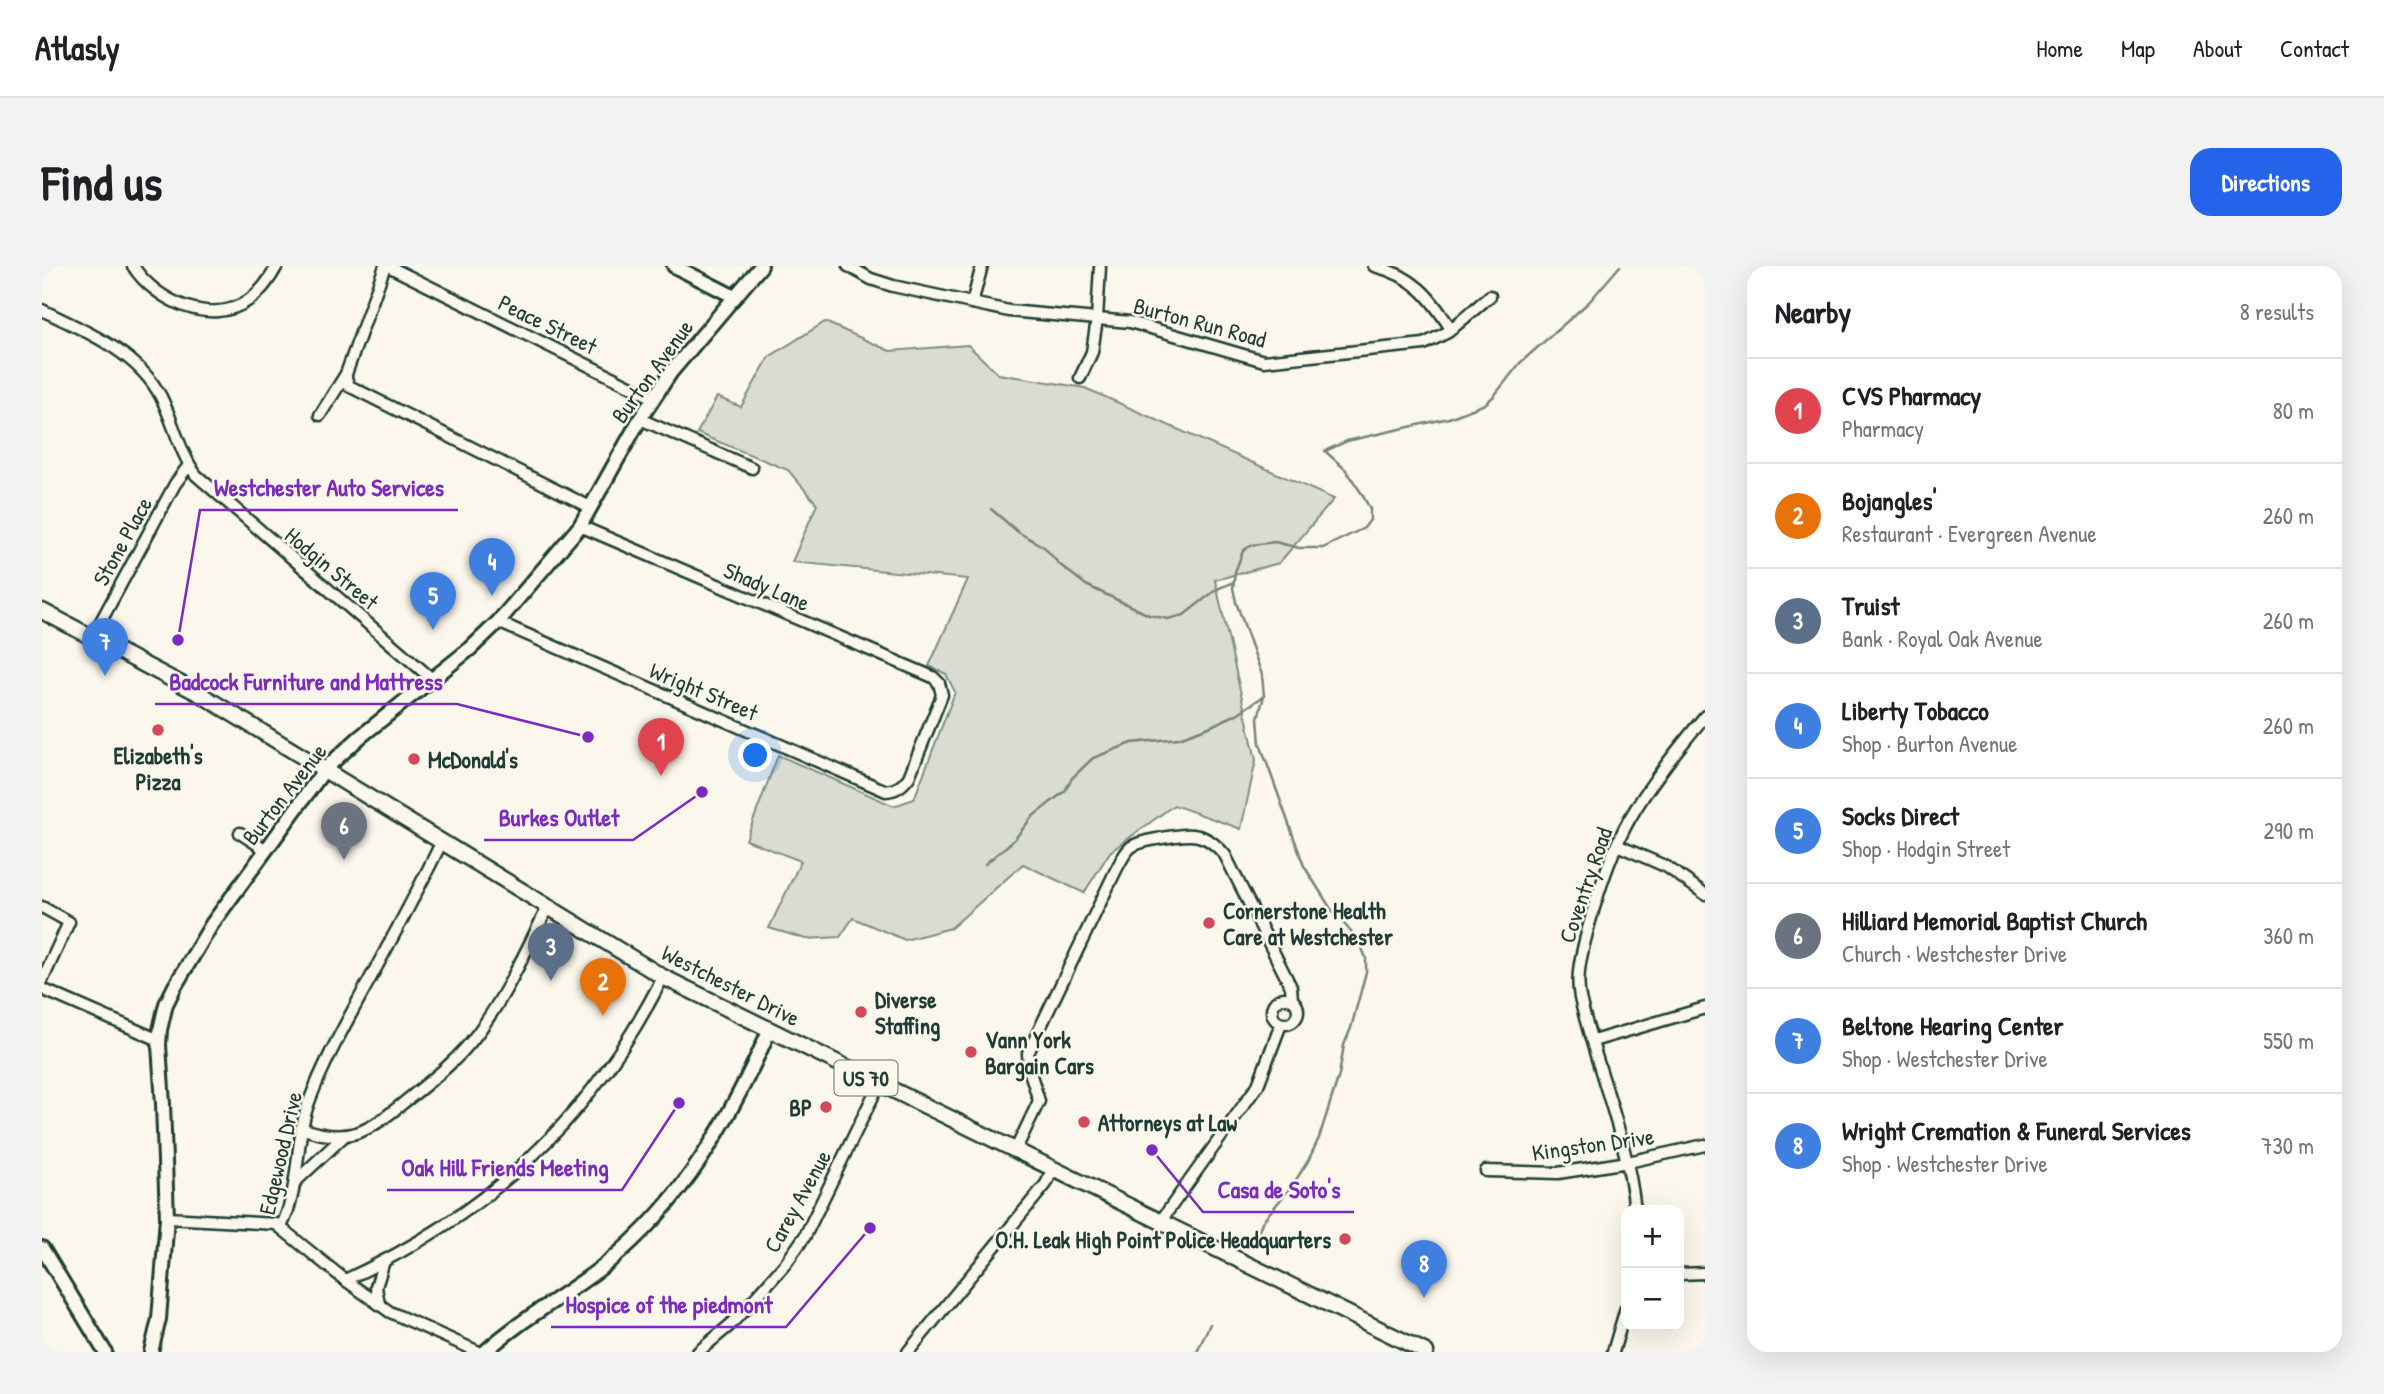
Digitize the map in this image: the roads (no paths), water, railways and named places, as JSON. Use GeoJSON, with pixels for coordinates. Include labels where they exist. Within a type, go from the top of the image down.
{"type":"FeatureCollection","features":[{"type":"Feature","properties":{"kind":"main road","name":"Westchester Drive"},"geometry":{"type":"LineString","coordinates":[[42,611],[200,694],[663,977],[1426,1352]]}},
{"type":"Feature","properties":{"kind":"street"},"geometry":{"type":"LineString","coordinates":[[133,266],[138,274],[164,296],[177,304],[206,311],[222,310],[248,301],[260,291],[277,266]]}},
{"type":"Feature","properties":{"kind":"street"},"geometry":{"type":"LineString","coordinates":[[320,415],[346,374],[387,266]]}},
{"type":"Feature","properties":{"kind":"street","name":"Peace Street"},"geometry":{"type":"LineString","coordinates":[[387,266],[654,398]]}},
{"type":"Feature","properties":{"kind":"street"},"geometry":{"type":"LineString","coordinates":[[674,266],[735,297]]}},
{"type":"Feature","properties":{"kind":"street","name":"Burton Avenue"},"geometry":{"type":"LineString","coordinates":[[151,1352],[159,1319],[167,1218],[159,1040],[166,1004],[175,986],[212,924],[325,769],[360,737],[471,648],[498,622],[580,526],[640,419],[671,372],[761,266]]}},
{"type":"Feature","properties":{"kind":"street","name":"Burton Run Road"},"geometry":{"type":"LineString","coordinates":[[848,266],[871,279],[893,286],[1009,311],[1130,322],[1264,362],[1424,344],[1451,328],[1490,296]]}},
{"type":"Feature","properties":{"kind":"street"},"geometry":{"type":"LineString","coordinates":[[972,303],[982,266]]}},
{"type":"Feature","properties":{"kind":"street"},"geometry":{"type":"LineString","coordinates":[[1080,378],[1092,352],[1100,266]]}},
{"type":"Feature","properties":{"kind":"street"},"geometry":{"type":"LineString","coordinates":[[1374,266],[1391,270],[1415,283],[1433,300],[1451,328]]}},
{"type":"Feature","properties":{"kind":"street","name":"Hodgin Street"},"geometry":{"type":"LineString","coordinates":[[42,310],[118,350],[145,373],[160,395],[189,465],[208,487],[432,679]]}},
{"type":"Feature","properties":{"kind":"street"},"geometry":{"type":"LineString","coordinates":[[346,374],[345,379],[349,386],[590,507]]}},
{"type":"Feature","properties":{"kind":"street"},"geometry":{"type":"LineString","coordinates":[[640,419],[752,468]]}},
{"type":"Feature","properties":{"kind":"street","name":"Stone Place"},"geometry":{"type":"LineString","coordinates":[[93,636],[175,484],[189,465]]}},
{"type":"Feature","properties":{"kind":"street","name":"Shady Lane"},"geometry":{"type":"LineString","coordinates":[[580,526],[933,677],[939,683],[942,695],[909,777],[896,790]]}},
{"type":"Feature","properties":{"kind":"street","name":"Wright Street"},"geometry":{"type":"LineString","coordinates":[[498,622],[874,786],[886,791],[896,790]]}},
{"type":"Feature","properties":{"kind":"street","name":"Coventry Road"},"geometry":{"type":"LineString","coordinates":[[1634,1205],[1628,1162],[1580,996],[1580,958],[1592,912],[1617,845],[1644,796],[1705,716]]}},
{"type":"Feature","properties":{"kind":"street"},"geometry":{"type":"LineString","coordinates":[[240,833],[266,850]]}},
{"type":"Feature","properties":{"kind":"street"},"geometry":{"type":"LineString","coordinates":[[1015,1151],[1039,1101],[1028,1069],[1028,1053],[1116,870],[1133,845],[1190,834],[1205,837],[1216,844],[1225,855],[1291,987],[1292,999],[1298,1006],[1298,1015],[1293,1022],[1281,1024]]}},
{"type":"Feature","properties":{"kind":"street","name":"Edgewood Drive"},"geometry":{"type":"LineString","coordinates":[[442,841],[335,1044],[308,1104],[301,1128],[294,1182],[281,1227],[345,1280],[390,1312],[479,1352]]}},
{"type":"Feature","properties":{"kind":"street"},"geometry":{"type":"LineString","coordinates":[[1617,845],[1667,867],[1705,894]]}},
{"type":"Feature","properties":{"kind":"street"},"geometry":{"type":"LineString","coordinates":[[42,907],[69,922],[42,981]]}},
{"type":"Feature","properties":{"kind":"street"},"geometry":{"type":"LineString","coordinates":[[294,1182],[343,1137],[376,1123],[460,1055],[499,1000],[548,907]]}},
{"type":"Feature","properties":{"kind":"street"},"geometry":{"type":"LineString","coordinates":[[345,1280],[426,1238],[481,1201],[543,1146],[576,1111],[613,1062],[663,977]]}},
{"type":"Feature","properties":{"kind":"street"},"geometry":{"type":"LineString","coordinates":[[42,989],[159,1040]]}},
{"type":"Feature","properties":{"kind":"street"},"geometry":{"type":"LineString","coordinates":[[1281,1024],[1272,1014],[1273,1006],[1279,999],[1292,999]]}},
{"type":"Feature","properties":{"kind":"street"},"geometry":{"type":"LineString","coordinates":[[1593,1041],[1705,1008]]}},
{"type":"Feature","properties":{"kind":"street"},"geometry":{"type":"LineString","coordinates":[[1160,1222],[1258,1085],[1281,1024]]}},
{"type":"Feature","properties":{"kind":"street"},"geometry":{"type":"LineString","coordinates":[[485,1352],[539,1310],[607,1263],[649,1226],[708,1151],[743,1090],[769,1031]]}},
{"type":"Feature","properties":{"kind":"street","name":"Carey Avenue"},"geometry":{"type":"LineString","coordinates":[[698,1352],[729,1326],[758,1295],[805,1236],[879,1084]]}},
{"type":"Feature","properties":{"kind":"street"},"geometry":{"type":"LineString","coordinates":[[301,1128],[320,1135],[343,1137]]}},
{"type":"Feature","properties":{"kind":"street","name":"Kingston Drive"},"geometry":{"type":"LineString","coordinates":[[1486,1171],[1558,1174],[1628,1162],[1705,1144]]}},
{"type":"Feature","properties":{"kind":"street"},"geometry":{"type":"LineString","coordinates":[[908,1352],[1046,1184],[1053,1169]]}},
{"type":"Feature","properties":{"kind":"street"},"geometry":{"type":"LineString","coordinates":[[167,1218],[276,1224],[281,1227]]}},
{"type":"Feature","properties":{"kind":"street"},"geometry":{"type":"LineString","coordinates":[[42,1248],[105,1352]]}},
{"type":"Feature","properties":{"kind":"street"},"geometry":{"type":"LineString","coordinates":[[379,1304],[376,1287],[384,1261]]}},
{"type":"Feature","properties":{"kind":"street"},"geometry":{"type":"LineString","coordinates":[[1684,1273],[1705,1273]]}},
{"type":"Feature","properties":{"kind":"street"},"geometry":{"type":"LineString","coordinates":[[1613,1352],[1621,1325]]}},
{"type":"Feature","properties":{"kind":"waterway"},"geometry":{"type":"LineString","coordinates":[[1254,1245],[1262,1222],[1292,1186],[1319,1138],[1366,972],[1366,958],[1359,941],[1331,909],[1304,866],[1260,744],[1258,718],[1264,696],[1262,675],[1236,602],[1233,588],[1235,572],[1243,551],[1251,545],[1275,542],[1299,548],[1323,548],[1364,528],[1370,520],[1370,509],[1346,470],[1325,451],[1347,441],[1449,418],[1485,404],[1520,363],[1589,302],[1620,266]]}},
{"type":"Feature","properties":{"kind":"waterway"},"geometry":{"type":"LineString","coordinates":[[991,509],[1018,532],[1044,547],[1059,564],[1086,585],[1149,615],[1168,619],[1184,615],[1217,589],[1234,582]]}},
{"type":"Feature","properties":{"kind":"waterway"},"geometry":{"type":"LineString","coordinates":[[985,864],[1014,840],[1032,817],[1065,791],[1072,778],[1093,758],[1132,743],[1179,738],[1237,714],[1264,696]]}},
{"type":"Feature","properties":{"kind":"waterway"},"geometry":{"type":"LineString","coordinates":[[1197,1352],[1210,1324]]}},
{"type":"Feature","properties":{"kind":"place","name":"Liberty Tobacco"},"geometry":{"type":"Point","coordinates":[492,596]}},
{"type":"Feature","properties":{"kind":"place","name":"Socks Direct"},"geometry":{"type":"Point","coordinates":[433,630]}},
{"type":"Feature","properties":{"kind":"place","name":"Westchester Auto Services"},"geometry":{"type":"Point","coordinates":[178,640]}},
{"type":"Feature","properties":{"kind":"place","name":"Beltone Hearing Center"},"geometry":{"type":"Point","coordinates":[105,676]}},
{"type":"Feature","properties":{"kind":"place","name":"Elizabeth's Pizza"},"geometry":{"type":"Point","coordinates":[158,730]}},
{"type":"Feature","properties":{"kind":"place","name":"Badcock Furniture and Mattress"},"geometry":{"type":"Point","coordinates":[588,737]}},
{"type":"Feature","properties":{"kind":"place","name":"McDonald's"},"geometry":{"type":"Point","coordinates":[414,759]}},
{"type":"Feature","properties":{"kind":"place","name":"CVS Pharmacy"},"geometry":{"type":"Point","coordinates":[661,776]}},
{"type":"Feature","properties":{"kind":"place","name":"Burkes Outlet"},"geometry":{"type":"Point","coordinates":[702,792]}},
{"type":"Feature","properties":{"kind":"place","name":"Hilliard Memorial Baptist Church"},"geometry":{"type":"Point","coordinates":[344,860]}},
{"type":"Feature","properties":{"kind":"place","name":"Cornerstone Health Care at Westchester"},"geometry":{"type":"Point","coordinates":[1209,923]}},
{"type":"Feature","properties":{"kind":"place","name":"Truist"},"geometry":{"type":"Point","coordinates":[551,981]}},
{"type":"Feature","properties":{"kind":"place","name":"Diverse Staffing"},"geometry":{"type":"Point","coordinates":[861,1012]}},
{"type":"Feature","properties":{"kind":"place","name":"Bojangles'"},"geometry":{"type":"Point","coordinates":[603,1016]}},
{"type":"Feature","properties":{"kind":"place","name":"Vann York Bargain Cars"},"geometry":{"type":"Point","coordinates":[971,1052]}},
{"type":"Feature","properties":{"kind":"place","name":"Oak Hill Friends Meeting"},"geometry":{"type":"Point","coordinates":[679,1103]}},
{"type":"Feature","properties":{"kind":"place","name":"BP"},"geometry":{"type":"Point","coordinates":[826,1107]}},
{"type":"Feature","properties":{"kind":"place","name":"Attorneys at Law"},"geometry":{"type":"Point","coordinates":[1084,1122]}},
{"type":"Feature","properties":{"kind":"place","name":"Casa de Soto's"},"geometry":{"type":"Point","coordinates":[1152,1150]}},
{"type":"Feature","properties":{"kind":"place","name":"Hospice of the piedmont"},"geometry":{"type":"Point","coordinates":[870,1228]}},
{"type":"Feature","properties":{"kind":"place","name":"O.H. Leak High Point Police Headquarters"},"geometry":{"type":"Point","coordinates":[1345,1239]}},
{"type":"Feature","properties":{"kind":"place","name":"Wright Cremation & Funeral Services"},"geometry":{"type":"Point","coordinates":[1424,1298]}}]}
